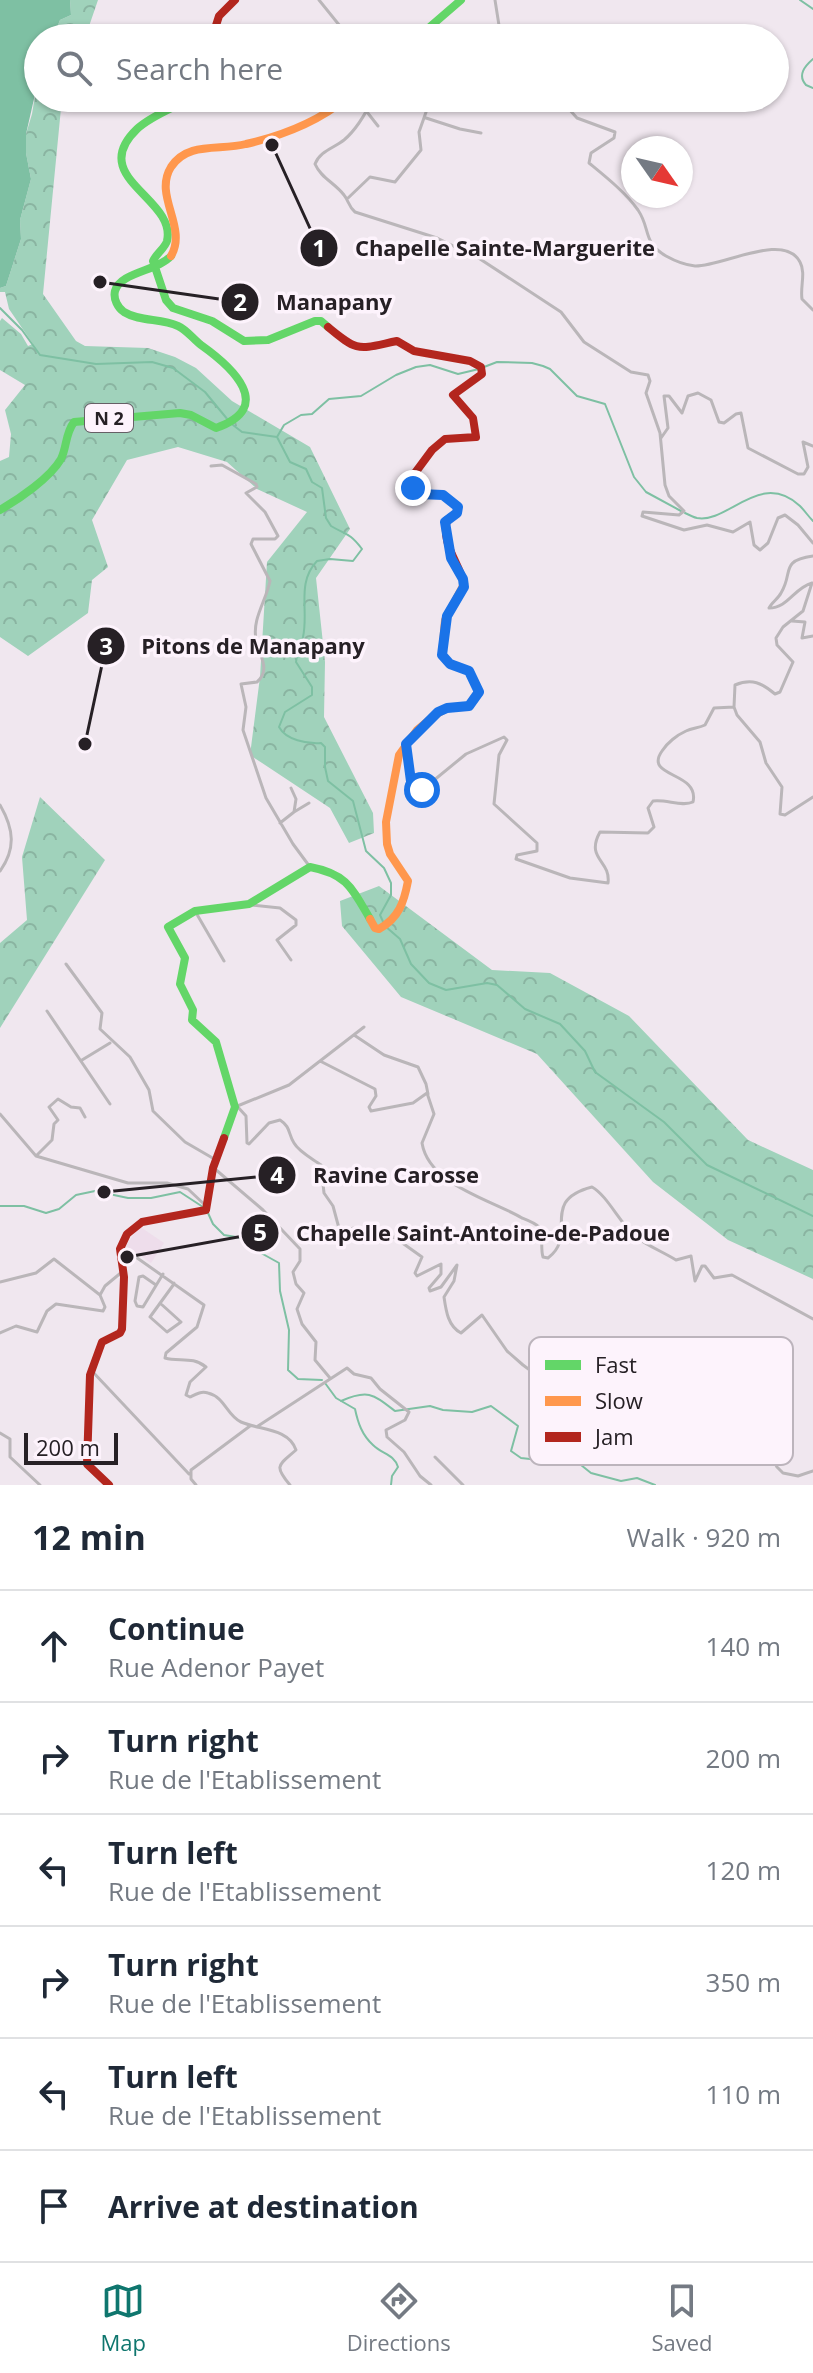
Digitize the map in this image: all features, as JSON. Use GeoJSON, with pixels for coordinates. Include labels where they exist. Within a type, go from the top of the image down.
{"type":"FeatureCollection","features":[{"type":"Feature","properties":{"kind":"main road"},"geometry":{"type":"LineString","coordinates":[[216,24],[219,16],[235,0]]}},
{"type":"Feature","properties":{"kind":"main road"},"geometry":{"type":"LineString","coordinates":[[433,24],[461,0]]}},
{"type":"Feature","properties":{"kind":"main road"},"geometry":{"type":"LineString","coordinates":[[109,1485],[87,1464],[91,1370],[102,1342],[122,1329],[120,1246],[139,1223],[202,1212],[208,1206],[214,1164],[235,1106],[216,1042],[194,1024],[193,1010],[180,988],[185,958],[168,927],[195,911],[249,904],[310,867],[331,871],[344,881],[360,898],[375,928],[389,924],[401,908],[408,881],[388,851],[386,822],[397,759],[406,744],[435,715],[447,708],[469,706],[479,692],[469,671],[450,664],[442,655],[447,616],[464,589],[463,579],[451,558],[445,528],[445,522],[457,513],[458,507],[443,495],[419,494],[414,490],[412,478],[440,441],[452,438],[471,440],[476,437],[478,430],[473,416],[453,395],[478,379],[482,374],[481,367],[470,361],[418,352],[397,341],[358,349],[318,321],[268,340],[244,341],[212,321],[173,308],[166,300],[153,259],[167,243],[167,230],[156,209],[125,173],[122,156],[128,140],[139,127],[166,112]]}},
{"type":"Feature","properties":{"kind":"main road","name":"N 2"},"geometry":{"type":"LineString","coordinates":[[0,510],[23,496],[57,465],[63,456],[65,434],[74,422],[180,413],[193,416],[211,427],[222,427],[242,412],[246,405],[244,390],[218,356],[180,327],[127,313],[117,304],[115,292],[120,282],[169,260],[176,246],[164,189],[169,170],[180,156],[199,148],[246,144],[315,121],[328,112]]}},
{"type":"Feature","properties":{"kind":"street"},"geometry":{"type":"LineString","coordinates":[[319,0],[338,24]]}},
{"type":"Feature","properties":{"kind":"street"},"geometry":{"type":"LineString","coordinates":[[495,0],[499,24]]}},
{"type":"Feature","properties":{"kind":"street"},"geometry":{"type":"LineString","coordinates":[[378,126],[367,112],[342,141],[318,157],[315,164],[321,175],[347,199],[349,207],[361,215],[430,236],[480,259],[561,312],[584,342],[631,372],[648,375],[650,381],[646,393],[661,438],[666,489],[684,511],[679,515],[643,512],[643,517],[688,531],[707,525],[733,532],[750,522],[754,545],[760,550],[768,543],[778,518],[785,515],[813,543]]}},
{"type":"Feature","properties":{"kind":"street"},"geometry":{"type":"LineString","coordinates":[[347,199],[370,177],[395,182],[421,150],[419,132],[428,112]]}},
{"type":"Feature","properties":{"kind":"street"},"geometry":{"type":"LineString","coordinates":[[572,112],[577,118],[615,132],[611,140],[594,149],[588,160],[639,212],[647,237],[657,251],[678,262],[695,266],[769,249],[784,249],[800,262],[803,273],[802,299],[813,310]]}},
{"type":"Feature","properties":{"kind":"street"},"geometry":{"type":"LineString","coordinates":[[426,118],[481,133]]}},
{"type":"Feature","properties":{"kind":"street"},"geometry":{"type":"LineString","coordinates":[[661,438],[668,428],[664,396],[668,395],[682,413],[688,396],[698,393],[711,400],[721,423],[741,413],[748,448],[798,474],[804,474],[808,467],[803,442],[813,446]]}},
{"type":"Feature","properties":{"kind":"street"},"geometry":{"type":"LineString","coordinates":[[211,466],[222,465],[256,484],[257,487],[246,493],[265,512],[278,536],[275,539],[253,539],[251,544],[270,581],[255,632],[263,659],[263,674],[257,682],[241,684],[246,707],[243,730],[266,798],[310,867]]}},
{"type":"Feature","properties":{"kind":"street"},"geometry":{"type":"LineString","coordinates":[[813,556],[793,561],[787,571],[783,590],[769,608],[785,604],[805,585],[813,583]]}},
{"type":"Feature","properties":{"kind":"street"},"geometry":{"type":"LineString","coordinates":[[813,583],[803,611],[776,638],[777,645],[793,662],[780,692],[775,694],[760,683],[745,681],[734,687],[734,707],[741,721],[761,745],[766,763],[780,782],[780,814],[785,815],[813,797]]}},
{"type":"Feature","properties":{"kind":"street"},"geometry":{"type":"LineString","coordinates":[[792,621],[805,622],[802,638],[813,636]]}},
{"type":"Feature","properties":{"kind":"street"},"geometry":{"type":"LineString","coordinates":[[406,744],[413,796],[419,798],[422,790],[466,754],[504,737],[507,740],[499,755],[494,804],[538,847],[537,851],[517,855],[516,859],[570,878],[608,883],[608,872],[595,852],[594,842],[600,832],[648,833],[654,827],[648,808],[653,801],[670,800],[688,805],[693,802],[692,790],[686,782],[661,769],[658,756],[674,738],[705,725],[714,708],[734,707]]}},
{"type":"Feature","properties":{"kind":"street"},"geometry":{"type":"LineString","coordinates":[[291,788],[296,799],[294,812]]}},
{"type":"Feature","properties":{"kind":"street"},"geometry":{"type":"LineString","coordinates":[[280,823],[309,803]]}},
{"type":"Feature","properties":{"kind":"street"},"geometry":{"type":"LineString","coordinates":[[0,805],[10,825],[12,845],[0,871]]}},
{"type":"Feature","properties":{"kind":"street"},"geometry":{"type":"LineString","coordinates":[[249,904],[280,908],[296,920],[296,925],[277,940],[291,960]]}},
{"type":"Feature","properties":{"kind":"street"},"geometry":{"type":"LineString","coordinates":[[195,911],[224,961]]}},
{"type":"Feature","properties":{"kind":"street"},"geometry":{"type":"LineString","coordinates":[[66,964],[103,1016],[100,1029],[130,1057],[146,1084],[153,1111],[185,1142],[214,1164],[300,1249],[300,1261],[293,1272],[296,1284],[304,1293],[297,1309],[302,1324],[316,1342],[315,1360],[330,1378]]}},
{"type":"Feature","properties":{"kind":"street"},"geometry":{"type":"LineString","coordinates":[[47,1011],[110,1104]]}},
{"type":"Feature","properties":{"kind":"street"},"geometry":{"type":"LineString","coordinates":[[364,1027],[289,1085],[235,1106],[246,1116],[247,1143],[269,1123],[280,1120],[288,1126],[297,1147],[321,1165],[324,1193],[333,1206],[340,1232],[354,1228],[372,1238],[394,1237],[422,1257],[415,1273],[417,1276],[441,1264],[441,1274],[429,1288],[430,1291],[441,1287],[457,1265],[454,1281],[444,1297],[451,1324],[461,1333],[482,1315],[507,1351],[529,1369]]}},
{"type":"Feature","properties":{"kind":"street"},"geometry":{"type":"LineString","coordinates":[[354,1035],[384,1055],[418,1067],[434,1114],[422,1143],[428,1160],[468,1193],[514,1212],[538,1226],[543,1257],[548,1258],[556,1251],[564,1234],[560,1211],[565,1203],[592,1187],[636,1237],[676,1260],[691,1256],[695,1281],[702,1266],[705,1266],[714,1278],[732,1275],[813,1319]]}},
{"type":"Feature","properties":{"kind":"street"},"geometry":{"type":"LineString","coordinates":[[82,1060],[111,1042]]}},
{"type":"Feature","properties":{"kind":"street"},"geometry":{"type":"LineString","coordinates":[[320,1061],[375,1089],[376,1096],[369,1107],[371,1111],[405,1105],[428,1094]]}},
{"type":"Feature","properties":{"kind":"street"},"geometry":{"type":"LineString","coordinates":[[36,1156],[52,1140],[54,1124],[58,1120],[49,1107],[58,1099],[71,1107],[80,1108],[85,1117]]}},
{"type":"Feature","properties":{"kind":"street"},"geometry":{"type":"LineString","coordinates":[[0,1114],[36,1156],[128,1183],[167,1183],[188,1189],[199,1202],[208,1206]]}},
{"type":"Feature","properties":{"kind":"street"},"geometry":{"type":"LineString","coordinates":[[120,1246],[199,1301],[203,1309],[197,1327],[166,1353],[165,1358],[201,1363],[206,1367],[190,1382],[186,1395],[208,1393],[220,1398],[236,1420],[280,1434],[293,1443],[296,1450],[284,1457],[279,1465],[279,1472],[290,1485]]}},
{"type":"Feature","properties":{"kind":"street"},"geometry":{"type":"LineString","coordinates":[[0,1282],[36,1273],[54,1259],[100,1295],[105,1307],[103,1311],[56,1304],[47,1311],[37,1332],[16,1326],[0,1333]]}},
{"type":"Feature","properties":{"kind":"street"},"geometry":{"type":"LineString","coordinates":[[100,1295],[105,1286],[123,1271]]}},
{"type":"Feature","properties":{"kind":"street"},"geometry":{"type":"LineString","coordinates":[[156,1285],[143,1276],[139,1277],[137,1306],[143,1307],[163,1274]]}},
{"type":"Feature","properties":{"kind":"street"},"geometry":{"type":"LineString","coordinates":[[160,1303],[181,1322],[170,1332],[150,1317],[160,1303],[175,1283]]}},
{"type":"Feature","properties":{"kind":"street"},"geometry":{"type":"LineString","coordinates":[[258,1426],[347,1368],[354,1374],[368,1376],[380,1389],[407,1408],[408,1416],[386,1430],[387,1437],[404,1452],[424,1481],[431,1485]]}},
{"type":"Feature","properties":{"kind":"street"},"geometry":{"type":"LineString","coordinates":[[91,1370],[196,1485]]}},
{"type":"Feature","properties":{"kind":"street"},"geometry":{"type":"LineString","coordinates":[[189,1474],[251,1425]]}},
{"type":"Feature","properties":{"kind":"street"},"geometry":{"type":"LineString","coordinates":[[0,1433],[10,1439],[10,1457],[40,1485]]}},
{"type":"Feature","properties":{"kind":"street"},"geometry":{"type":"LineString","coordinates":[[435,1457],[463,1485]]}},
{"type":"Feature","properties":{"kind":"street"},"geometry":{"type":"LineString","coordinates":[[776,1465],[783,1473],[798,1476],[813,1471]]}},
{"type":"Feature","properties":{"kind":"shaded area"},"geometry":{"type":"Polygon","coordinates":[[[0,0],[70,0],[71,15],[58,24],[24,24],[24,112],[31,112],[26,153],[31,179],[20,220],[21,239],[6,286],[0,288],[0,0]]]}},
{"type":"Feature","properties":{"kind":"shaded area"},"geometry":{"type":"Polygon","coordinates":[[[139,1226],[164,1243],[151,1263],[126,1246],[139,1226]]]}},
{"type":"Feature","properties":{"kind":"green space"},"geometry":{"type":"Polygon","coordinates":[[[70,0],[98,0],[90,24],[58,24],[71,15],[70,0]]]}},
{"type":"Feature","properties":{"kind":"green space"},"geometry":{"type":"Polygon","coordinates":[[[61,112],[43,294],[76,341],[85,346],[148,348],[196,368],[232,401],[310,447],[350,529],[316,578],[325,662],[324,717],[373,813],[374,833],[349,843],[330,808],[250,755],[260,677],[267,562],[307,512],[257,489],[227,462],[178,447],[127,460],[92,520],[108,567],[92,580],[88,613],[28,656],[0,637],[0,461],[9,457],[11,434],[5,410],[25,385],[0,370],[2,318],[21,334],[28,346],[33,344],[9,309],[5,292],[0,292],[0,288],[6,286],[21,239],[20,220],[31,179],[26,134],[32,114],[61,112]]]}},
{"type":"Feature","properties":{"kind":"green space"},"geometry":{"type":"Polygon","coordinates":[[[40,797],[105,860],[0,1028],[0,943],[27,920],[22,857],[40,797]]]}},
{"type":"Feature","properties":{"kind":"green space"},"geometry":{"type":"Polygon","coordinates":[[[379,886],[492,970],[550,973],[629,1016],[748,1140],[813,1170],[813,1279],[728,1240],[653,1182],[537,1054],[401,997],[342,926],[340,901],[379,886]]]}},
{"type":"Feature","properties":{"kind":"waterway"},"geometry":{"type":"LineString","coordinates":[[800,0],[813,9]]}},
{"type":"Feature","properties":{"kind":"waterway"},"geometry":{"type":"LineString","coordinates":[[813,59],[802,74],[806,85],[813,88]]}},
{"type":"Feature","properties":{"kind":"waterway"},"geometry":{"type":"LineString","coordinates":[[0,308],[22,330],[40,355],[96,364],[152,362],[173,368],[205,392],[228,420]]}},
{"type":"Feature","properties":{"kind":"waterway"},"geometry":{"type":"LineString","coordinates":[[484,367],[497,362],[543,366],[577,396],[605,404],[634,477],[646,492],[681,511]]}},
{"type":"Feature","properties":{"kind":"waterway"},"geometry":{"type":"LineString","coordinates":[[277,437],[284,425],[301,415],[312,414],[329,399],[361,396],[416,367],[430,365],[458,374],[479,369]]}},
{"type":"Feature","properties":{"kind":"waterway"},"geometry":{"type":"LineString","coordinates":[[233,425],[242,432],[277,437],[290,462],[306,469],[312,482],[322,488],[326,518],[331,526],[350,537],[362,549],[353,561],[317,561],[307,578],[303,637],[296,662],[312,687],[312,695],[285,712],[279,727],[292,738],[321,743],[325,747],[328,781],[353,801],[366,851],[384,868],[391,883],[391,895],[380,915],[385,926],[400,939],[411,964],[429,983],[446,990],[487,983],[497,985],[525,1009],[560,1024],[585,1051],[595,1072],[664,1122],[707,1165],[813,1216]]}},
{"type":"Feature","properties":{"kind":"waterway"},"geometry":{"type":"LineString","coordinates":[[685,513],[697,518],[709,518],[745,500],[771,493],[785,496],[800,506],[813,521]]}},
{"type":"Feature","properties":{"kind":"waterway"},"geometry":{"type":"LineString","coordinates":[[0,1206],[24,1206],[46,1213],[59,1209],[76,1195],[95,1191],[128,1198],[151,1198],[180,1192],[203,1207]]}},
{"type":"Feature","properties":{"kind":"waterway"},"geometry":{"type":"LineString","coordinates":[[208,1213],[213,1224],[224,1235],[242,1238],[279,1263],[280,1291],[289,1330],[288,1370],[298,1379],[322,1380]]}},
{"type":"Feature","properties":{"kind":"waterway"},"geometry":{"type":"LineString","coordinates":[[325,1383],[336,1398],[355,1409],[369,1441],[396,1463],[398,1467],[391,1485]]}},
{"type":"Feature","properties":{"kind":"waterway"},"geometry":{"type":"LineString","coordinates":[[341,1401],[358,1395],[370,1395],[395,1411],[430,1406],[472,1412],[491,1406],[518,1426],[511,1451],[529,1459]]}},
{"type":"Feature","properties":{"kind":"waterway"},"geometry":{"type":"LineString","coordinates":[[581,1465],[591,1473],[621,1481],[637,1478],[655,1485]]}},
{"type":"Feature","properties":{"kind":"traffic: fast"},"geometry":{"type":"LineString","coordinates":[[433,24],[461,0]]}},
{"type":"Feature","properties":{"kind":"traffic: fast"},"geometry":{"type":"LineString","coordinates":[[164,112],[137,129],[124,146],[122,161],[127,175],[159,212],[166,226],[167,241],[153,261],[166,300],[173,308],[212,321],[244,341],[268,340],[315,321],[321,321],[328,327]]}},
{"type":"Feature","properties":{"kind":"traffic: fast"},"geometry":{"type":"LineString","coordinates":[[0,510],[34,488],[56,466],[74,422],[180,413],[216,428],[234,419],[243,409],[246,398],[235,375],[187,332],[171,324],[130,315],[116,303],[118,285],[171,256]]}},
{"type":"Feature","properties":{"kind":"traffic: fast"},"geometry":{"type":"LineString","coordinates":[[224,1138],[235,1107],[216,1042],[192,1020],[193,1010],[180,984],[185,958],[168,927],[195,911],[249,904],[310,867],[332,874],[347,884],[370,919]]}},
{"type":"Feature","properties":{"kind":"traffic: slow"},"geometry":{"type":"LineString","coordinates":[[171,256],[176,234],[166,189],[171,167],[178,159],[195,150],[236,146],[273,137],[327,112]]}},
{"type":"Feature","properties":{"kind":"traffic: slow"},"geometry":{"type":"LineString","coordinates":[[370,919],[379,929],[391,920],[402,903],[408,881],[387,844],[386,822],[399,755],[417,730],[435,715],[447,708],[469,706],[479,692],[469,671],[450,664],[442,655],[445,620],[464,584]]}},
{"type":"Feature","properties":{"kind":"traffic: jam"},"geometry":{"type":"LineString","coordinates":[[216,24],[219,16],[235,0]]}},
{"type":"Feature","properties":{"kind":"traffic: jam"},"geometry":{"type":"LineString","coordinates":[[328,327],[360,347],[397,341],[414,351],[470,361],[481,367],[482,374],[453,395],[473,418],[476,437],[445,439],[432,450],[412,477],[413,487],[419,494],[443,495],[458,507],[457,513],[447,520],[446,537],[464,584]]}},
{"type":"Feature","properties":{"kind":"traffic: jam"},"geometry":{"type":"LineString","coordinates":[[109,1485],[87,1464],[90,1375],[102,1342],[122,1329],[124,1277],[120,1249],[127,1234],[142,1222],[206,1210],[213,1168],[224,1138]]}},
{"type":"Feature","properties":{"kind":"place","name":"Chapelle Sainte-Marguerite"},"geometry":{"type":"Point","coordinates":[272,145]}},
{"type":"Feature","properties":{"kind":"place","name":"Manapany"},"geometry":{"type":"Point","coordinates":[100,282]}},
{"type":"Feature","properties":{"kind":"place","name":"Pitons de Manapany"},"geometry":{"type":"Point","coordinates":[85,744]}},
{"type":"Feature","properties":{"kind":"place","name":"Ravine Carosse"},"geometry":{"type":"Point","coordinates":[104,1192]}},
{"type":"Feature","properties":{"kind":"place","name":"Chapelle Saint-Antoine-de-Padoue"},"geometry":{"type":"Point","coordinates":[127,1257]}},
{"type":"Feature","properties":{"kind":"route"},"geometry":{"type":"LineString","coordinates":[[413,488],[419,494],[443,495],[458,507],[457,513],[445,522],[445,528],[451,558],[463,579],[464,589],[444,624],[442,658],[469,671],[479,688],[476,699],[469,706],[447,708],[435,715],[406,744],[413,796],[419,798],[422,790]]}}]}
